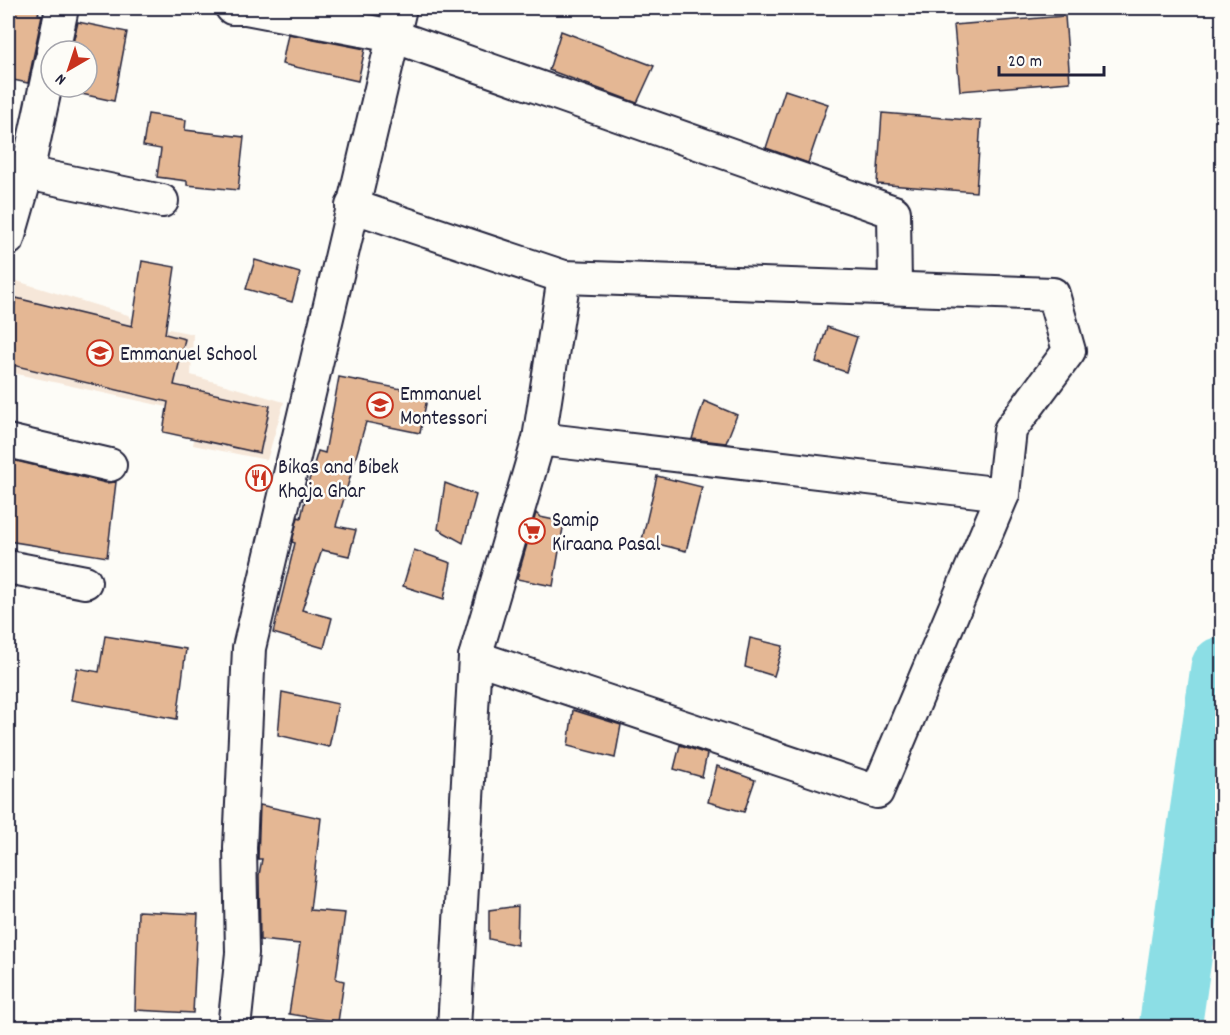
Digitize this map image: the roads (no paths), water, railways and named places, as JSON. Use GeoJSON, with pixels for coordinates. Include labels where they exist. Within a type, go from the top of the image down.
{"type":"FeatureCollection","features":[{"type":"Feature","properties":{"kind":"street"},"geometry":{"type":"LineString","coordinates":[[56,39],[62,8]]}},
{"type":"Feature","properties":{"kind":"street"},"geometry":{"type":"LineString","coordinates":[[232,8],[397,22],[894,212],[895,288]]}},
{"type":"Feature","properties":{"kind":"street"},"geometry":{"type":"LineString","coordinates":[[234,1028],[242,953],[240,848],[249,648],[397,22]]}},
{"type":"Feature","properties":{"kind":"street"},"geometry":{"type":"LineString","coordinates":[[8,239],[27,174],[43,99]]}},
{"type":"Feature","properties":{"kind":"street"},"geometry":{"type":"LineString","coordinates":[[27,174],[162,201]]}},
{"type":"Feature","properties":{"kind":"street"},"geometry":{"type":"LineString","coordinates":[[352,206],[564,277],[1053,294],[1069,351],[1010,430],[1003,494],[877,792],[475,657]]}},
{"type":"Feature","properties":{"kind":"street"},"geometry":{"type":"LineString","coordinates":[[454,1028],[475,657],[538,439],[564,277]]}},
{"type":"Feature","properties":{"kind":"street"},"geometry":{"type":"LineString","coordinates":[[538,439],[1003,494]]}},
{"type":"Feature","properties":{"kind":"street"},"geometry":{"type":"LineString","coordinates":[[8,441],[110,465]]}},
{"type":"Feature","properties":{"kind":"street"},"geometry":{"type":"LineString","coordinates":[[8,567],[86,582]]}},
{"type":"Feature","properties":{"kind":"waterway"},"geometry":{"type":"LineString","coordinates":[[1170,1028],[1222,668]]}},
{"type":"Feature","properties":{"kind":"place","name":"Emmanuel School"},"geometry":{"type":"Point","coordinates":[100,353]}},
{"type":"Feature","properties":{"kind":"place","name":"Emmanuel Montessori"},"geometry":{"type":"Point","coordinates":[380,405]}},
{"type":"Feature","properties":{"kind":"place","name":"Bikas and Bibek Khaja Ghar"},"geometry":{"type":"Point","coordinates":[259,478]}},
{"type":"Feature","properties":{"kind":"place","name":"Samip Kiraana Pasal"},"geometry":{"type":"Point","coordinates":[532,531]}}]}
